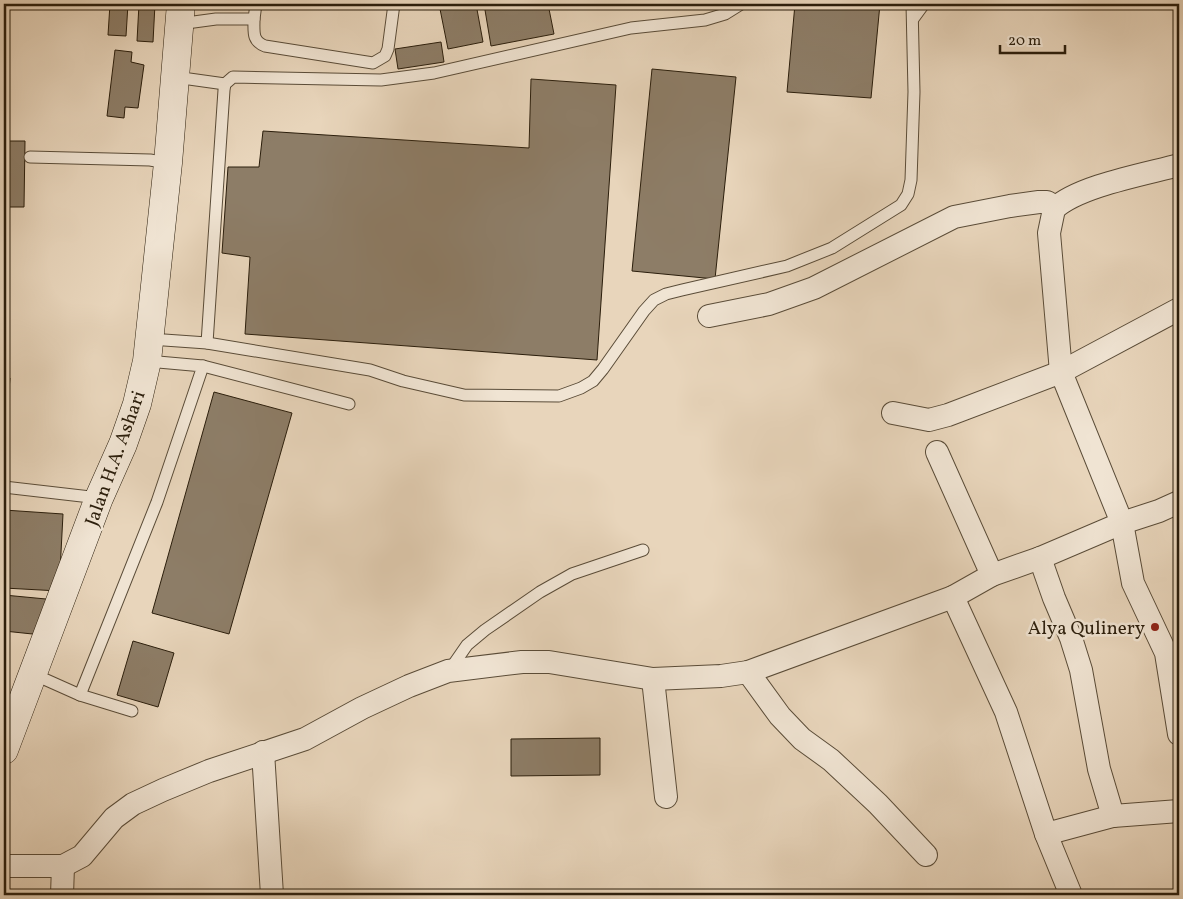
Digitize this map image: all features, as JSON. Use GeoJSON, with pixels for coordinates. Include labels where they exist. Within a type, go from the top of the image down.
{"type":"FeatureCollection","features":[{"type":"Feature","properties":{"kind":"street","name":"Jalan H.A. Ashari"},"geometry":{"type":"LineString","coordinates":[[4,750],[99,498],[137,404],[148,350],[168,163],[180,14]]}},
{"type":"Feature","properties":{"kind":"street"},"geometry":{"type":"LineString","coordinates":[[1179,165],[1106,184],[1074,195],[1054,209],[1049,233],[1061,372],[1122,523],[1133,583],[1168,658],[1171,691],[1179,734]]}},
{"type":"Feature","properties":{"kind":"street"},"geometry":{"type":"LineString","coordinates":[[709,316],[769,304],[814,288],[954,218],[1039,202],[1047,202],[1054,209]]}},
{"type":"Feature","properties":{"kind":"street"},"geometry":{"type":"LineString","coordinates":[[892,413],[928,420],[948,415],[1061,372],[1179,309]]}},
{"type":"Feature","properties":{"kind":"street"},"geometry":{"type":"LineString","coordinates":[[937,452],[992,575]]}},
{"type":"Feature","properties":{"kind":"street"},"geometry":{"type":"LineString","coordinates":[[4,866],[63,866],[82,856],[114,818],[133,804],[172,786],[305,738],[362,708],[409,686],[448,671],[503,663],[549,662],[653,679],[721,676],[748,672],[953,597],[992,575],[1040,558],[1122,523],[1159,511],[1179,502]]}},
{"type":"Feature","properties":{"kind":"street"},"geometry":{"type":"LineString","coordinates":[[1040,558],[1071,638],[1081,670],[1098,770],[1113,816]]}},
{"type":"Feature","properties":{"kind":"street"},"geometry":{"type":"LineString","coordinates":[[953,597],[1006,712],[1046,834],[1071,895]]}},
{"type":"Feature","properties":{"kind":"street"},"geometry":{"type":"LineString","coordinates":[[748,672],[780,716],[802,739],[831,760],[878,804],[926,855]]}},
{"type":"Feature","properties":{"kind":"street"},"geometry":{"type":"LineString","coordinates":[[653,679],[666,796]]}},
{"type":"Feature","properties":{"kind":"street"},"geometry":{"type":"LineString","coordinates":[[263,752],[272,895]]}},
{"type":"Feature","properties":{"kind":"street"},"geometry":{"type":"LineString","coordinates":[[1046,834],[1113,816],[1179,812]]}},
{"type":"Feature","properties":{"kind":"street"},"geometry":{"type":"LineString","coordinates":[[62,895],[63,866]]}},
{"type":"Feature","properties":{"kind":"lane"},"geometry":{"type":"LineString","coordinates":[[256,4],[254,36],[256,41],[265,46],[372,63],[385,56],[388,48],[394,4]]}},
{"type":"Feature","properties":{"kind":"lane"},"geometry":{"type":"LineString","coordinates":[[206,343],[225,84],[233,77],[381,80],[434,73],[631,28],[705,20],[725,14],[740,4]]}},
{"type":"Feature","properties":{"kind":"lane"},"geometry":{"type":"LineString","coordinates":[[148,350],[206,343],[370,370],[403,381],[464,395],[559,396],[581,388],[593,380],[603,369],[644,311],[654,300],[666,294],[787,266],[832,248],[901,205],[908,194],[911,180],[914,92],[912,4]]}},
{"type":"Feature","properties":{"kind":"lane"},"geometry":{"type":"LineString","coordinates":[[913,19],[924,4]]}},
{"type":"Feature","properties":{"kind":"lane"},"geometry":{"type":"LineString","coordinates":[[180,14],[216,20],[254,20]]}},
{"type":"Feature","properties":{"kind":"lane"},"geometry":{"type":"LineString","coordinates":[[175,77],[225,84]]}},
{"type":"Feature","properties":{"kind":"lane"},"geometry":{"type":"LineString","coordinates":[[30,157],[150,160],[168,163]]}},
{"type":"Feature","properties":{"kind":"lane"},"geometry":{"type":"LineString","coordinates":[[148,350],[349,404]]}},
{"type":"Feature","properties":{"kind":"lane"},"geometry":{"type":"LineString","coordinates":[[80,694],[156,502],[203,366]]}},
{"type":"Feature","properties":{"kind":"lane"},"geometry":{"type":"LineString","coordinates":[[4,488],[99,498]]}},
{"type":"Feature","properties":{"kind":"lane"},"geometry":{"type":"LineString","coordinates":[[448,671],[468,646],[485,630],[540,592],[572,574],[643,550]]}},
{"type":"Feature","properties":{"kind":"lane"},"geometry":{"type":"LineString","coordinates":[[32,674],[80,694],[132,711]]}},
{"type":"Feature","properties":{"kind":"building"},"geometry":{"type":"Polygon","coordinates":[[[110,4],[128,4],[126,36],[108,35],[110,4]]]}},
{"type":"Feature","properties":{"kind":"building"},"geometry":{"type":"Polygon","coordinates":[[[139,4],[155,4],[153,42],[137,41],[139,4]]]}},
{"type":"Feature","properties":{"kind":"building"},"geometry":{"type":"Polygon","coordinates":[[[439,4],[476,4],[483,42],[448,49],[439,4]]]}},
{"type":"Feature","properties":{"kind":"building"},"geometry":{"type":"Polygon","coordinates":[[[484,4],[548,4],[554,34],[491,46],[484,4]]]}},
{"type":"Feature","properties":{"kind":"building"},"geometry":{"type":"Polygon","coordinates":[[[795,4],[880,4],[871,98],[787,92],[795,4]]]}},
{"type":"Feature","properties":{"kind":"building"},"geometry":{"type":"Polygon","coordinates":[[[441,42],[444,62],[398,69],[395,49],[441,42]]]}},
{"type":"Feature","properties":{"kind":"building"},"geometry":{"type":"Polygon","coordinates":[[[115,50],[132,52],[131,62],[144,65],[138,108],[125,107],[124,118],[107,116],[115,50]]]}},
{"type":"Feature","properties":{"kind":"building"},"geometry":{"type":"Polygon","coordinates":[[[652,69],[736,77],[715,279],[632,271],[652,69]]]}},
{"type":"Feature","properties":{"kind":"building"},"geometry":{"type":"Polygon","coordinates":[[[531,79],[616,85],[597,360],[245,334],[250,257],[222,253],[228,167],[259,167],[263,131],[529,148],[531,79]]]}},
{"type":"Feature","properties":{"kind":"building"},"geometry":{"type":"Polygon","coordinates":[[[4,141],[25,141],[24,207],[4,207],[4,141]]]}},
{"type":"Feature","properties":{"kind":"building"},"geometry":{"type":"Polygon","coordinates":[[[4,377],[10,378],[6,427],[4,427],[4,377]]]}},
{"type":"Feature","properties":{"kind":"building"},"geometry":{"type":"Polygon","coordinates":[[[214,392],[292,413],[229,634],[152,613],[214,392]]]}},
{"type":"Feature","properties":{"kind":"building"},"geometry":{"type":"Polygon","coordinates":[[[4,510],[63,514],[59,591],[4,588],[4,510]]]}},
{"type":"Feature","properties":{"kind":"building"},"geometry":{"type":"Polygon","coordinates":[[[4,595],[46,599],[42,635],[4,631],[4,595]]]}},
{"type":"Feature","properties":{"kind":"building"},"geometry":{"type":"Polygon","coordinates":[[[133,641],[174,653],[158,707],[117,695],[133,641]]]}},
{"type":"Feature","properties":{"kind":"building"},"geometry":{"type":"Polygon","coordinates":[[[600,738],[600,775],[511,776],[511,739],[600,738]]]}},
{"type":"Feature","properties":{"kind":"place","name":"Alya Qulinery"},"geometry":{"type":"Point","coordinates":[1155,627]}}]}
